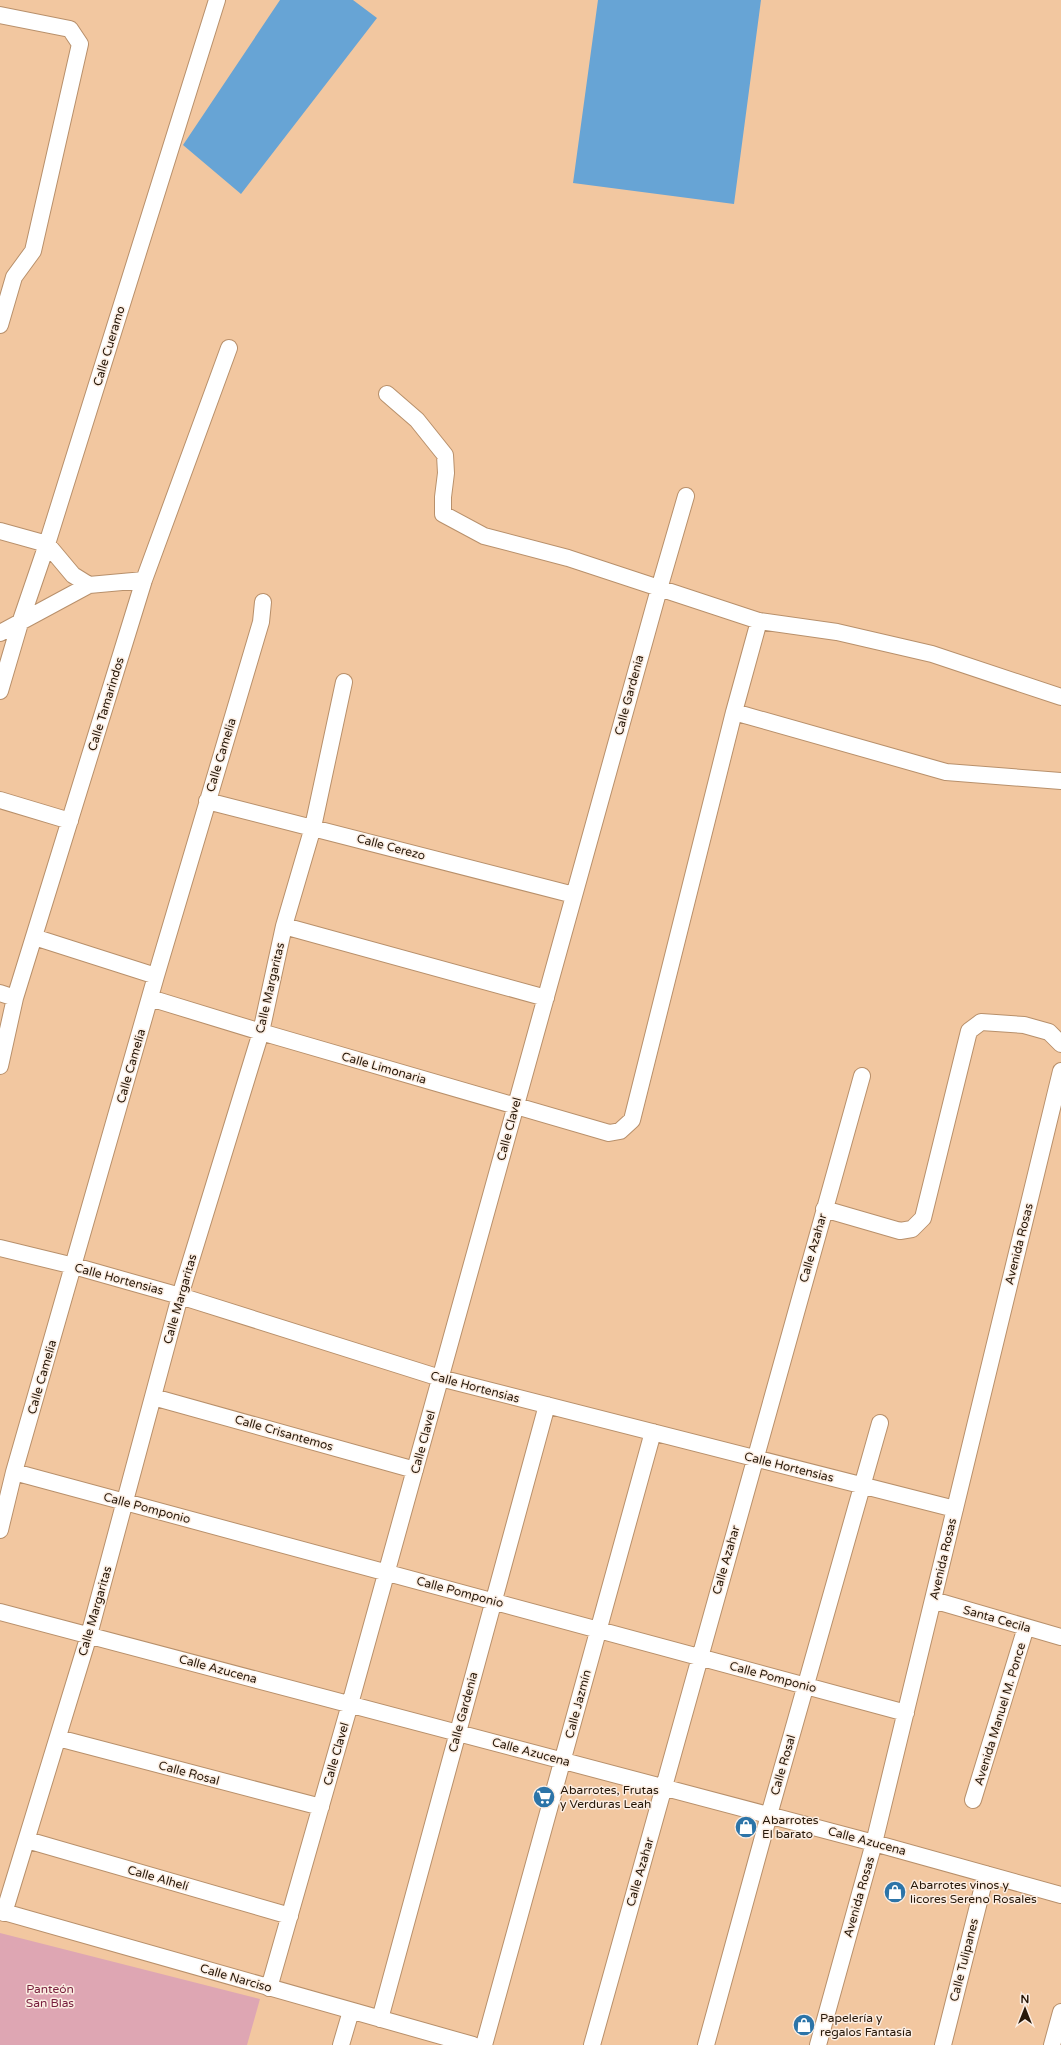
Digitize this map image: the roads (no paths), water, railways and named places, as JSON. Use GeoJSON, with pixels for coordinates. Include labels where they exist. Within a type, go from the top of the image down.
{"type":"FeatureCollection","features":[{"type":"Feature","properties":{"kind":"street","name":"Calle Cueramo"},"geometry":{"type":"LineString","coordinates":[[0,691],[20,623],[47,544],[217,0]]}},
{"type":"Feature","properties":{"kind":"street"},"geometry":{"type":"LineString","coordinates":[[0,15],[70,29],[80,44],[33,251],[14,277],[0,325]]}},
{"type":"Feature","properties":{"kind":"street","name":"Calle Tamarindos"},"geometry":{"type":"LineString","coordinates":[[0,1066],[15,998],[144,580],[229,348]]}},
{"type":"Feature","properties":{"kind":"street"},"geometry":{"type":"LineString","coordinates":[[387,394],[417,420],[445,455],[446,473],[443,497],[443,514],[484,536],[568,558],[658,589],[759,620],[837,632],[932,654],[1061,697]]}},
{"type":"Feature","properties":{"kind":"street","name":"Calle Gardenia"},"geometry":{"type":"LineString","coordinates":[[574,895],[658,589],[686,496]]}},
{"type":"Feature","properties":{"kind":"street"},"geometry":{"type":"LineString","coordinates":[[0,531],[47,544],[73,575],[89,585]]}},
{"type":"Feature","properties":{"kind":"street"},"geometry":{"type":"LineString","coordinates":[[0,633],[89,585],[144,580]]}},
{"type":"Feature","properties":{"kind":"street","name":"Calle Camelia"},"geometry":{"type":"LineString","coordinates":[[0,1530],[14,1472],[156,976],[261,622],[263,602]]}},
{"type":"Feature","properties":{"kind":"street"},"geometry":{"type":"LineString","coordinates":[[759,620],[734,712],[946,772],[1061,781]]}},
{"type":"Feature","properties":{"kind":"street","name":"Calle Margaritas"},"geometry":{"type":"LineString","coordinates":[[2,1912],[27,1840],[89,1635],[180,1296],[260,1032],[284,926],[313,827],[344,682]]}},
{"type":"Feature","properties":{"kind":"street","name":"Calle Limonaria"},"geometry":{"type":"LineString","coordinates":[[150,998],[260,1032],[516,1106],[609,1132],[620,1131],[632,1120],[734,712]]}},
{"type":"Feature","properties":{"kind":"street"},"geometry":{"type":"LineString","coordinates":[[0,800],[70,821]]}},
{"type":"Feature","properties":{"kind":"street","name":"Calle Cerezo"},"geometry":{"type":"LineString","coordinates":[[207,801],[574,895]]}},
{"type":"Feature","properties":{"kind":"street","name":"Calle Clavel"},"geometry":{"type":"LineString","coordinates":[[269,1988],[350,1704],[574,895]]}},
{"type":"Feature","properties":{"kind":"street"},"geometry":{"type":"LineString","coordinates":[[284,926],[546,998]]}},
{"type":"Feature","properties":{"kind":"street"},"geometry":{"type":"LineString","coordinates":[[34,937],[156,976]]}},
{"type":"Feature","properties":{"kind":"street"},"geometry":{"type":"LineString","coordinates":[[0,993],[15,998]]}},
{"type":"Feature","properties":{"kind":"street"},"geometry":{"type":"LineString","coordinates":[[824,1209],[900,1231],[912,1229],[923,1218],[969,1031],[981,1022],[1024,1025],[1048,1032],[1061,1044]]}},
{"type":"Feature","properties":{"kind":"street","name":"Avenida Rosas"},"geometry":{"type":"LineString","coordinates":[[818,2045],[874,1843],[1061,1071]]}},
{"type":"Feature","properties":{"kind":"street","name":"Calle Azahar"},"geometry":{"type":"LineString","coordinates":[[592,2045],[862,1076]]}},
{"type":"Feature","properties":{"kind":"street","name":"Calle Hortensias"},"geometry":{"type":"LineString","coordinates":[[0,1248],[74,1266],[180,1296],[440,1378],[955,1509]]}},
{"type":"Feature","properties":{"kind":"street","name":"Calle Crisantemos"},"geometry":{"type":"LineString","coordinates":[[153,1397],[415,1470]]}},
{"type":"Feature","properties":{"kind":"street","name":"Calle Gardenia"},"geometry":{"type":"LineString","coordinates":[[380,2019],[547,1406]]}},
{"type":"Feature","properties":{"kind":"street","name":"Calle Rosal"},"geometry":{"type":"LineString","coordinates":[[706,2045],[805,1686],[880,1423]]}},
{"type":"Feature","properties":{"kind":"street","name":"Calle Jazmín"},"geometry":{"type":"LineString","coordinates":[[474,2045],[563,1760],[653,1432]]}},
{"type":"Feature","properties":{"kind":"street","name":"Calle Pomponio"},"geometry":{"type":"LineString","coordinates":[[14,1472],[906,1713]]}},
{"type":"Feature","properties":{"kind":"street","name":"Santa Cecila"},"geometry":{"type":"LineString","coordinates":[[933,1600],[1061,1637]]}},
{"type":"Feature","properties":{"kind":"street","name":"Calle Azucena"},"geometry":{"type":"LineString","coordinates":[[0,1612],[563,1760],[874,1843],[1061,1895]]}},
{"type":"Feature","properties":{"kind":"street","name":"Avenida Manuel M. Ponce"},"geometry":{"type":"LineString","coordinates":[[973,1800],[1026,1627]]}},
{"type":"Feature","properties":{"kind":"street","name":"Calle Rosal"},"geometry":{"type":"LineString","coordinates":[[58,1738],[321,1807]]}},
{"type":"Feature","properties":{"kind":"street","name":"Calle Alhelí"},"geometry":{"type":"LineString","coordinates":[[27,1840],[290,1916]]}},
{"type":"Feature","properties":{"kind":"street","name":"Calle Tulipanes"},"geometry":{"type":"LineString","coordinates":[[943,2045],[986,1874]]}},
{"type":"Feature","properties":{"kind":"street","name":"Calle Narciso"},"geometry":{"type":"LineString","coordinates":[[2,1912],[474,2045]]}},
{"type":"Feature","properties":{"kind":"street"},"geometry":{"type":"LineString","coordinates":[[341,2045],[351,2010]]}},
{"type":"Feature","properties":{"kind":"street"},"geometry":{"type":"LineString","coordinates":[[1052,2045],[1061,2012]]}},
{"type":"Feature","properties":{"kind":"water"},"geometry":{"type":"Polygon","coordinates":[[[280,0],[353,0],[377,18],[241,194],[183,145],[280,0]]]}},
{"type":"Feature","properties":{"kind":"water"},"geometry":{"type":"Polygon","coordinates":[[[598,0],[761,0],[734,204],[573,183],[598,0]]]}},
{"type":"Feature","properties":{"kind":"place","name":"Abarrotes, Frutas y Verduras Leah"},"geometry":{"type":"Point","coordinates":[544,1797]}},
{"type":"Feature","properties":{"kind":"place","name":"Abarrotes El barato"},"geometry":{"type":"Point","coordinates":[746,1827]}},
{"type":"Feature","properties":{"kind":"place","name":"Abarrotes vinos y licores Sereno Rosales"},"geometry":{"type":"Point","coordinates":[895,1892]}},
{"type":"Feature","properties":{"kind":"place","name":"Papelería y regalos Fantasía"},"geometry":{"type":"Point","coordinates":[804,2025]}},
{"type":"Feature","properties":{"kind":"park label","name":"Panteón San Blas"},"geometry":{"type":"Point","coordinates":[50,1996]}}]}
